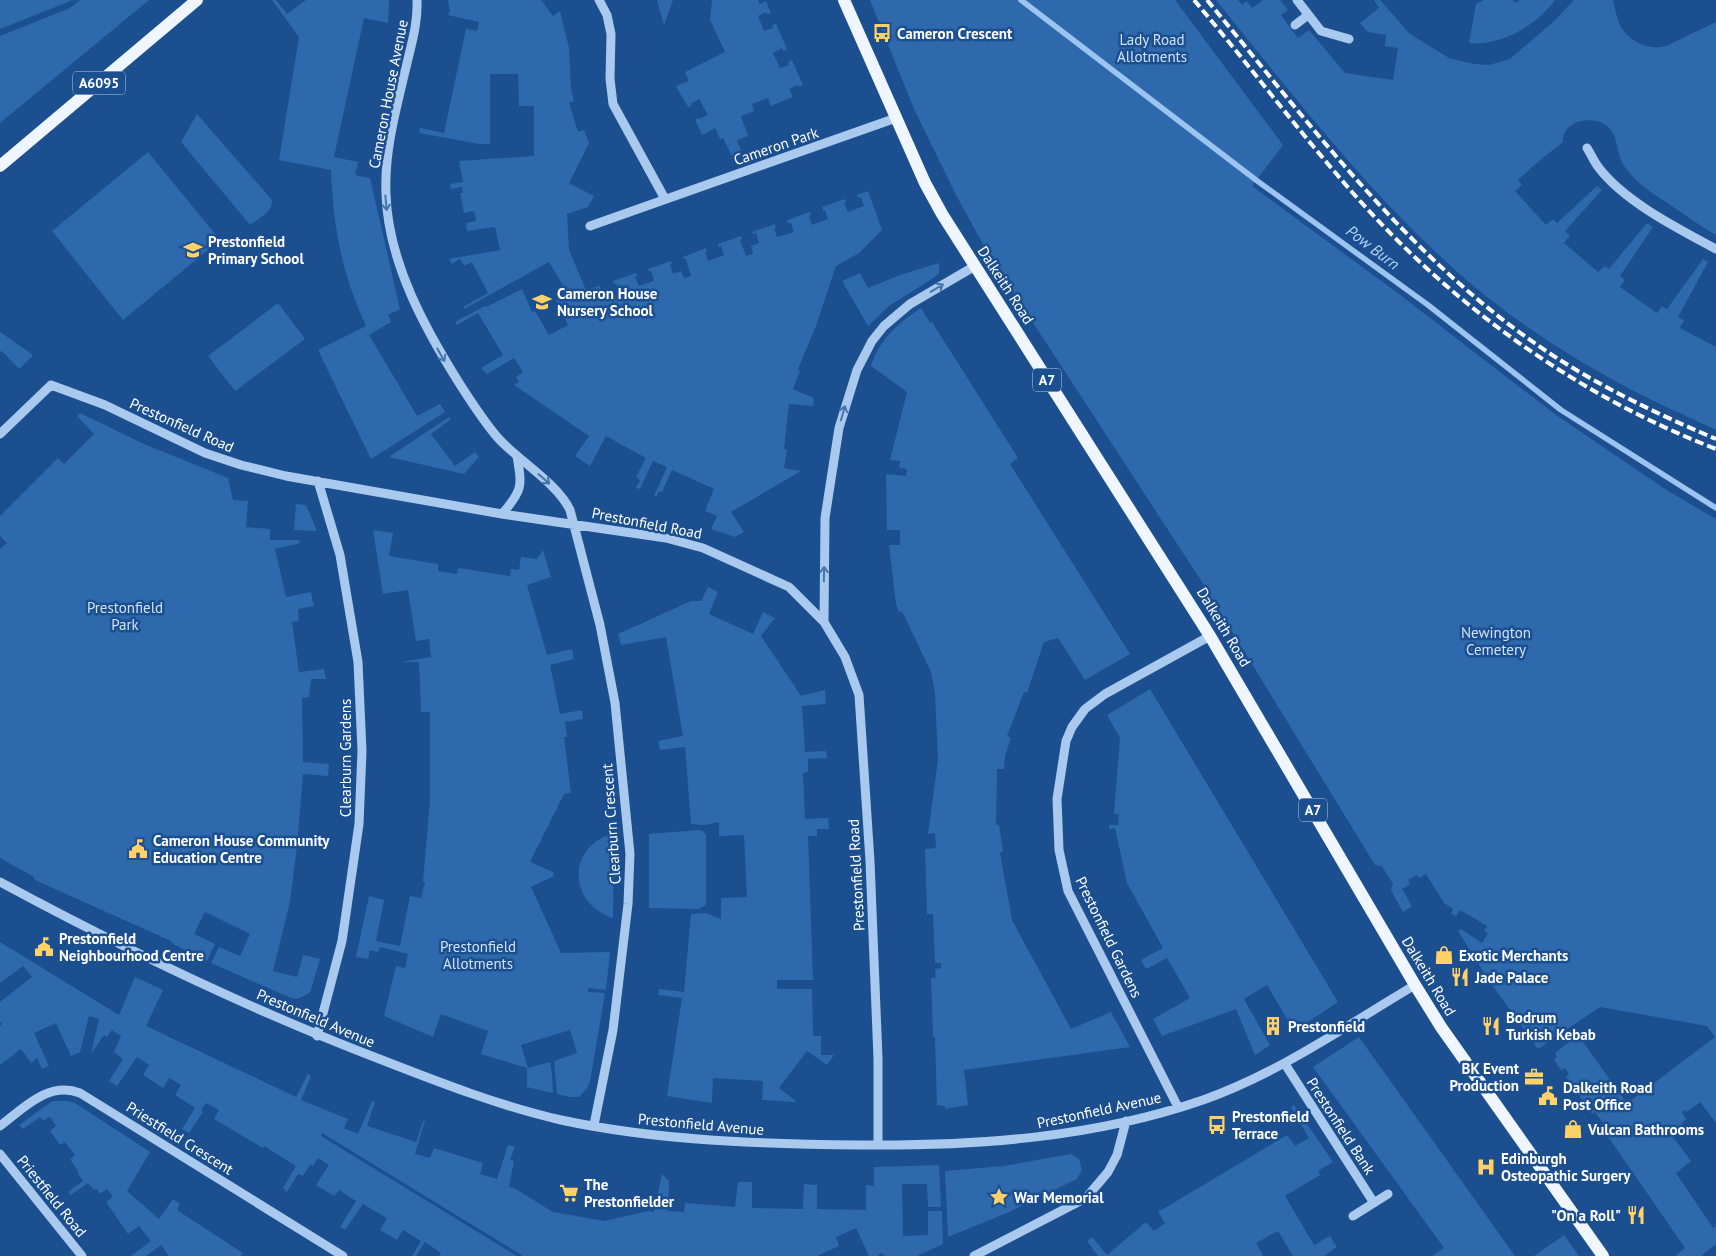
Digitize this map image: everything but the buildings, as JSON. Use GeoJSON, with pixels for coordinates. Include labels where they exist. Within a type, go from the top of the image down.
{"type":"FeatureCollection","features":[{"type":"Feature","properties":{"kind":"main road","name":"A6095"},"geometry":{"type":"LineString","coordinates":[[0,166],[197,0]]}},
{"type":"Feature","properties":{"kind":"main road","name":"Dalkeith Road"},"geometry":{"type":"LineString","coordinates":[[844,0],[925,183],[942,214],[1210,636],[1441,1027],[1603,1256]]}},
{"type":"Feature","properties":{"kind":"street","name":"Cameron House Avenue"},"geometry":{"type":"LineString","coordinates":[[417,0],[416,27],[394,121],[385,176],[387,213],[396,252],[408,286],[440,353],[470,399],[498,437],[566,501],[574,523]]}},
{"type":"Feature","properties":{"kind":"street"},"geometry":{"type":"LineString","coordinates":[[599,0],[607,15],[611,34],[610,79],[613,104],[664,199]]}},
{"type":"Feature","properties":{"kind":"street"},"geometry":{"type":"LineString","coordinates":[[1297,0],[1321,31],[1349,38]]}},
{"type":"Feature","properties":{"kind":"street"},"geometry":{"type":"LineString","coordinates":[[1296,25],[1308,15]]}},
{"type":"Feature","properties":{"kind":"street","name":"Cameron Park"},"geometry":{"type":"LineString","coordinates":[[590,226],[896,118]]}},
{"type":"Feature","properties":{"kind":"street"},"geometry":{"type":"LineString","coordinates":[[1587,148],[1600,168],[1638,203],[1716,250]]}},
{"type":"Feature","properties":{"kind":"street"},"geometry":{"type":"LineString","coordinates":[[824,622],[825,518],[839,428],[850,390],[861,362],[872,341],[884,326],[910,304],[974,266]]}},
{"type":"Feature","properties":{"kind":"street","name":"Prestonfield Road"},"geometry":{"type":"LineString","coordinates":[[0,434],[51,385],[105,406],[180,443],[221,459],[286,476],[502,514],[574,523],[666,538],[703,548],[789,587],[824,622],[845,657],[859,696],[870,860],[878,1058],[878,1145]]}},
{"type":"Feature","properties":{"kind":"street"},"geometry":{"type":"LineString","coordinates":[[502,514],[516,497],[521,482],[517,456]]}},
{"type":"Feature","properties":{"kind":"street","name":"Clearburn Gardens"},"geometry":{"type":"LineString","coordinates":[[317,1036],[342,941],[358,824],[362,751],[358,662],[340,556],[318,481]]}},
{"type":"Feature","properties":{"kind":"street","name":"Clearburn Crescent"},"geometry":{"type":"LineString","coordinates":[[574,523],[603,639],[615,703],[630,854],[628,904],[613,1030],[594,1125]]}},
{"type":"Feature","properties":{"kind":"street","name":"Prestonfield Gardens"},"geometry":{"type":"LineString","coordinates":[[1178,1108],[1068,891],[1059,850],[1057,799],[1066,740],[1072,727],[1085,709],[1105,694],[1210,636]]}},
{"type":"Feature","properties":{"kind":"street","name":"Prestonfield Avenue"},"geometry":{"type":"LineString","coordinates":[[0,882],[172,971],[317,1036],[483,1097],[536,1113],[594,1125],[659,1135],[769,1144],[938,1146],[1011,1141],[1067,1133],[1126,1121],[1178,1108],[1233,1088],[1284,1064],[1415,985]]}},
{"type":"Feature","properties":{"kind":"street","name":"Prestonfield Bank"},"geometry":{"type":"LineString","coordinates":[[1284,1064],[1374,1203]]}},
{"type":"Feature","properties":{"kind":"street","name":"Priestfield Crescent"},"geometry":{"type":"LineString","coordinates":[[0,1126],[48,1092],[63,1089],[80,1093],[343,1256]]}},
{"type":"Feature","properties":{"kind":"street"},"geometry":{"type":"LineString","coordinates":[[974,1256],[1086,1198],[1108,1172],[1117,1155],[1126,1121]]}},
{"type":"Feature","properties":{"kind":"street","name":"Priestfield Road"},"geometry":{"type":"LineString","coordinates":[[0,1154],[82,1256]]}},
{"type":"Feature","properties":{"kind":"street"},"geometry":{"type":"LineString","coordinates":[[1353,1216],[1388,1194]]}},
{"type":"Feature","properties":{"kind":"green space"},"geometry":{"type":"Polygon","coordinates":[[[0,0],[73,0],[0,29],[0,0]]]}},
{"type":"Feature","properties":{"kind":"green space"},"geometry":{"type":"Polygon","coordinates":[[[80,0],[149,0],[0,123],[0,36],[70,8],[80,0]]]}},
{"type":"Feature","properties":{"kind":"green space"},"geometry":{"type":"Polygon","coordinates":[[[272,0],[276,0],[287,14],[306,0],[389,0],[388,23],[364,18],[334,157],[358,162],[355,175],[370,178],[400,309],[388,315],[391,322],[369,335],[417,416],[440,404],[445,412],[371,459],[318,350],[366,326],[351,288],[340,250],[334,211],[331,170],[279,160],[299,37],[272,0]]]}},
{"type":"Feature","properties":{"kind":"green space"},"geometry":{"type":"Polygon","coordinates":[[[448,0],[541,0],[553,16],[560,11],[569,48],[571,89],[574,101],[569,103],[578,132],[584,130],[589,143],[569,183],[594,196],[588,207],[567,214],[569,250],[586,290],[600,286],[603,299],[620,293],[616,283],[614,284],[613,281],[636,273],[637,276],[635,277],[639,286],[654,281],[651,271],[649,272],[648,269],[671,261],[673,274],[681,271],[684,278],[691,276],[686,259],[683,257],[706,248],[707,251],[705,252],[708,261],[724,255],[721,246],[719,247],[718,244],[741,236],[742,239],[740,240],[746,256],[753,254],[751,246],[759,243],[756,233],[753,234],[752,232],[775,224],[776,228],[774,229],[777,237],[794,232],[791,223],[788,223],[787,220],[810,212],[811,215],[809,216],[812,225],[828,219],[822,207],[845,199],[846,202],[844,203],[848,212],[864,206],[861,197],[858,198],[857,195],[868,191],[882,230],[859,253],[836,266],[816,326],[798,369],[800,371],[793,389],[814,398],[813,406],[789,404],[784,449],[787,450],[784,468],[801,471],[731,512],[744,532],[735,537],[711,529],[717,516],[705,511],[714,489],[672,470],[662,492],[659,491],[656,497],[654,496],[667,467],[653,461],[640,489],[636,488],[640,480],[636,477],[646,458],[606,436],[590,466],[575,456],[589,436],[514,385],[519,382],[516,377],[523,372],[514,358],[487,374],[481,368],[503,355],[478,313],[457,325],[455,322],[522,289],[532,312],[535,311],[549,335],[568,325],[556,300],[568,294],[549,262],[464,309],[463,307],[488,293],[472,262],[464,266],[460,259],[452,264],[449,259],[500,250],[495,227],[467,231],[466,223],[476,221],[474,211],[464,213],[460,193],[463,193],[462,187],[451,189],[450,184],[463,182],[459,161],[534,156],[534,106],[519,106],[518,74],[490,74],[490,144],[479,144],[419,133],[420,128],[444,133],[466,29],[477,31],[479,22],[448,15],[450,11],[448,0]]]}},
{"type":"Feature","properties":{"kind":"green space"},"geometry":{"type":"Polygon","coordinates":[[[657,0],[673,0],[664,25],[657,0]]]}},
{"type":"Feature","properties":{"kind":"green space"},"geometry":{"type":"Polygon","coordinates":[[[712,0],[758,0],[760,4],[766,1],[771,13],[767,14],[766,12],[758,16],[764,31],[773,28],[772,25],[776,24],[787,49],[783,51],[782,48],[773,53],[780,68],[789,65],[788,62],[792,60],[803,85],[789,89],[793,97],[771,106],[768,98],[752,104],[754,111],[741,116],[748,136],[737,140],[742,153],[732,156],[723,138],[720,139],[715,128],[702,135],[695,120],[708,115],[699,99],[688,107],[676,86],[689,81],[685,72],[725,52],[710,20],[712,0]]]}},
{"type":"Feature","properties":{"kind":"green space","name":"Newington Cemetery"},"geometry":{"type":"Polygon","coordinates":[[[870,0],[1175,0],[1283,145],[1252,186],[1399,294],[1556,415],[1668,491],[1716,519],[1716,1123],[1700,1102],[1687,1112],[1685,1110],[1682,1112],[1686,1119],[1682,1123],[1686,1128],[1673,1137],[1691,1161],[1676,1173],[1713,1228],[1716,1226],[1716,1244],[1701,1256],[1676,1255],[1685,1248],[1600,1125],[1603,1123],[1595,1112],[1592,1114],[1566,1077],[1569,1074],[1565,1068],[1561,1070],[1554,1060],[1557,1057],[1555,1053],[1578,1035],[1626,1102],[1629,1102],[1715,1037],[1707,1026],[1600,1007],[1538,1049],[1488,979],[1458,931],[1461,929],[1482,943],[1488,933],[1484,931],[1487,926],[1460,910],[1456,916],[1451,914],[1453,909],[1444,903],[1426,874],[1419,878],[1417,875],[1408,880],[1410,884],[1402,889],[1412,906],[1403,912],[1391,890],[1393,884],[1382,866],[1375,865],[1200,579],[989,255],[956,195],[914,109],[870,0]]]}},
{"type":"Feature","properties":{"kind":"green space"},"geometry":{"type":"Polygon","coordinates":[[[1216,0],[1238,0],[1242,5],[1247,1],[1252,8],[1263,0],[1280,0],[1288,10],[1281,15],[1298,38],[1309,30],[1345,73],[1393,80],[1398,48],[1385,46],[1386,35],[1368,32],[1360,23],[1379,8],[1374,0],[1380,0],[1410,34],[1449,58],[1474,64],[1489,65],[1510,59],[1554,21],[1574,0],[1613,0],[1618,21],[1629,37],[1640,44],[1653,47],[1666,46],[1716,22],[1716,235],[1641,185],[1622,162],[1611,130],[1607,126],[1594,121],[1579,122],[1567,129],[1563,142],[1518,180],[1522,185],[1515,191],[1546,225],[1553,219],[1557,223],[1597,186],[1602,190],[1565,231],[1570,236],[1564,243],[1598,272],[1605,266],[1609,269],[1647,223],[1653,227],[1620,276],[1625,280],[1620,287],[1657,313],[1662,306],[1667,309],[1703,259],[1708,262],[1678,317],[1684,320],[1680,328],[1716,347],[1716,430],[1644,396],[1593,369],[1552,344],[1476,288],[1440,256],[1372,187],[1308,113],[1216,0]]]}},
{"type":"Feature","properties":{"kind":"green space"},"geometry":{"type":"Polygon","coordinates":[[[1484,0],[1513,0],[1515,3],[1520,0],[1555,0],[1528,26],[1505,38],[1481,43],[1469,43],[1476,4],[1484,0]]]}},
{"type":"Feature","properties":{"kind":"green space"},"geometry":{"type":"Polygon","coordinates":[[[197,114],[272,200],[268,211],[250,225],[181,142],[197,114]]]}},
{"type":"Feature","properties":{"kind":"green space"},"geometry":{"type":"Polygon","coordinates":[[[148,152],[220,240],[123,320],[52,231],[148,152]]]}},
{"type":"Feature","properties":{"kind":"green space"},"geometry":{"type":"Polygon","coordinates":[[[939,263],[939,273],[935,277],[889,306],[868,326],[842,281],[860,273],[868,288],[900,275],[939,263]]]}},
{"type":"Feature","properties":{"kind":"green space"},"geometry":{"type":"Polygon","coordinates":[[[278,303],[305,339],[235,391],[208,356],[278,303]]]}},
{"type":"Feature","properties":{"kind":"green space"},"geometry":{"type":"Polygon","coordinates":[[[921,308],[930,323],[932,322],[1018,458],[1010,464],[1130,654],[1085,680],[1058,638],[1044,642],[1027,693],[1024,692],[1007,736],[1011,738],[1005,756],[1004,769],[997,769],[996,825],[999,825],[1003,852],[1000,853],[1012,920],[1071,1029],[1111,1012],[1130,1047],[964,1070],[968,1105],[945,1109],[945,1106],[937,1105],[931,978],[936,978],[935,969],[941,968],[941,963],[935,963],[933,914],[927,914],[925,849],[936,848],[935,833],[928,834],[938,760],[935,693],[931,672],[902,611],[899,612],[896,604],[889,545],[900,545],[900,530],[887,530],[886,474],[906,476],[907,469],[899,468],[900,461],[890,460],[907,392],[871,366],[879,348],[891,332],[921,308]]]}},
{"type":"Feature","properties":{"kind":"green space"},"geometry":{"type":"Polygon","coordinates":[[[0,332],[33,355],[19,369],[2,351],[0,352],[0,332]]]}},
{"type":"Feature","properties":{"kind":"green space","name":"Prestonfield Park"},"geometry":{"type":"Polygon","coordinates":[[[80,413],[144,444],[228,478],[233,500],[248,501],[246,527],[270,529],[270,540],[299,540],[300,543],[275,549],[286,597],[311,592],[314,606],[298,609],[299,621],[292,622],[299,672],[324,669],[326,679],[311,679],[309,697],[302,698],[303,762],[329,764],[328,776],[303,774],[290,902],[273,971],[297,977],[303,955],[320,959],[310,993],[297,999],[211,963],[219,947],[240,956],[250,934],[205,912],[194,934],[215,944],[207,961],[173,944],[171,941],[37,881],[34,877],[0,858],[0,549],[7,543],[0,536],[0,516],[58,458],[64,464],[94,434],[77,416],[80,413]]]}},
{"type":"Feature","properties":{"kind":"green space"},"geometry":{"type":"Polygon","coordinates":[[[449,417],[451,419],[431,434],[455,466],[475,452],[479,457],[464,474],[389,457],[449,417]]]}},
{"type":"Feature","properties":{"kind":"green space"},"geometry":{"type":"Polygon","coordinates":[[[296,504],[306,505],[317,531],[294,530],[296,504]]]}},
{"type":"Feature","properties":{"kind":"green space","name":"Prestonfield Allotments"},"geometry":{"type":"Polygon","coordinates":[[[373,530],[393,533],[389,556],[438,564],[438,571],[457,574],[458,568],[510,576],[511,569],[519,570],[521,557],[537,559],[543,550],[551,577],[527,585],[547,655],[572,649],[574,659],[550,665],[560,714],[582,710],[583,719],[565,722],[567,737],[564,737],[571,793],[564,794],[530,862],[553,872],[554,876],[531,887],[561,953],[610,952],[606,990],[588,988],[588,992],[605,993],[590,1082],[579,1097],[557,1094],[554,1061],[577,1053],[570,1030],[521,1045],[528,1068],[550,1062],[553,1093],[527,1087],[527,1068],[481,1054],[488,1031],[441,1014],[433,1037],[384,1016],[396,966],[405,968],[408,954],[380,947],[378,952],[370,950],[368,959],[356,957],[369,896],[384,900],[376,941],[400,946],[410,896],[421,898],[425,882],[423,882],[430,800],[430,712],[421,712],[419,662],[401,662],[431,657],[429,639],[416,641],[408,590],[383,594],[373,530]]]}},
{"type":"Feature","properties":{"kind":"green space"},"geometry":{"type":"Polygon","coordinates":[[[708,587],[718,592],[709,614],[753,634],[763,612],[775,618],[761,636],[801,696],[825,690],[826,704],[802,706],[805,752],[826,751],[827,758],[808,759],[808,772],[803,773],[805,819],[828,818],[829,829],[817,829],[817,836],[808,836],[813,980],[777,980],[777,989],[812,989],[813,1036],[821,1036],[821,1055],[834,1055],[827,1065],[807,1051],[779,1088],[797,1102],[762,1100],[763,1081],[713,1078],[712,1103],[667,1096],[682,998],[658,995],[659,989],[684,992],[691,914],[706,913],[721,919],[721,898],[747,897],[744,835],[719,836],[719,822],[705,825],[691,824],[685,747],[660,750],[658,741],[683,736],[666,637],[621,645],[618,634],[691,601],[701,601],[708,587]]]}},
{"type":"Feature","properties":{"kind":"green space"},"geometry":{"type":"Polygon","coordinates":[[[1150,689],[1338,1002],[1294,1031],[1267,985],[1244,999],[1270,1045],[1255,1055],[1236,1009],[1162,1036],[1153,1019],[1190,998],[1167,958],[1146,969],[1141,960],[1163,948],[1127,883],[1115,828],[1109,829],[1109,825],[1118,825],[1119,814],[1114,814],[1120,738],[1107,715],[1150,689]]]}},
{"type":"Feature","properties":{"kind":"green space"},"geometry":{"type":"Polygon","coordinates":[[[703,831],[706,835],[706,905],[699,909],[649,908],[649,834],[703,831]]]}},
{"type":"Feature","properties":{"kind":"green space"},"geometry":{"type":"Polygon","coordinates":[[[614,833],[613,918],[598,911],[587,900],[581,888],[579,875],[581,862],[588,850],[599,840],[614,833]]]}},
{"type":"Feature","properties":{"kind":"green space"},"geometry":{"type":"Polygon","coordinates":[[[0,942],[119,1015],[135,977],[163,990],[146,1026],[296,1097],[308,1074],[311,1076],[301,1100],[348,1119],[344,1128],[358,1134],[372,1101],[375,1102],[367,1126],[416,1142],[425,1120],[415,1154],[430,1158],[434,1148],[483,1163],[480,1174],[497,1179],[508,1145],[515,1147],[510,1160],[514,1161],[509,1187],[514,1188],[553,1212],[605,1221],[648,1211],[654,1212],[662,1174],[669,1181],[668,1211],[684,1212],[685,1203],[735,1207],[738,1182],[752,1182],[752,1208],[803,1209],[804,1184],[817,1185],[817,1209],[866,1210],[866,1185],[874,1186],[874,1167],[939,1165],[941,1207],[928,1207],[927,1184],[902,1184],[903,1236],[928,1235],[928,1211],[942,1211],[943,1244],[917,1256],[884,1256],[882,1253],[877,1256],[869,1256],[856,1228],[836,1237],[839,1246],[817,1256],[523,1256],[322,1133],[321,1136],[517,1256],[439,1256],[441,1253],[425,1242],[416,1256],[412,1256],[421,1241],[403,1230],[397,1240],[380,1230],[387,1218],[363,1204],[345,1230],[340,1227],[356,1201],[339,1190],[334,1196],[316,1185],[329,1165],[318,1158],[313,1166],[310,1165],[303,1176],[298,1174],[286,1193],[286,1190],[283,1188],[296,1166],[214,1119],[219,1110],[206,1103],[201,1110],[203,1112],[189,1133],[182,1129],[195,1108],[175,1095],[181,1085],[169,1078],[163,1088],[143,1075],[149,1065],[137,1057],[117,1086],[109,1081],[123,1059],[114,1052],[121,1036],[112,1030],[107,1037],[104,1035],[91,1054],[99,1019],[89,1016],[80,1052],[71,1056],[56,1023],[34,1033],[49,1066],[42,1069],[37,1058],[31,1063],[21,1049],[0,1065],[0,1026],[2,1024],[0,1021],[0,1002],[32,977],[23,966],[0,983],[0,942]]]}},
{"type":"Feature","properties":{"kind":"green space"},"geometry":{"type":"Polygon","coordinates":[[[1359,1037],[1515,1256],[1432,1256],[1444,1248],[1313,1067],[1359,1037]]]}},
{"type":"Feature","properties":{"kind":"green space"},"geometry":{"type":"Polygon","coordinates":[[[55,1101],[75,1103],[150,1152],[127,1191],[159,1219],[173,1199],[180,1204],[177,1210],[243,1253],[241,1256],[169,1256],[161,1245],[146,1256],[131,1256],[151,1241],[139,1226],[128,1234],[106,1202],[113,1197],[107,1189],[100,1194],[96,1188],[94,1190],[88,1183],[71,1195],[68,1192],[83,1181],[70,1159],[75,1155],[65,1142],[60,1145],[50,1131],[56,1126],[50,1117],[43,1121],[40,1117],[23,1129],[19,1125],[55,1101]]]}},
{"type":"Feature","properties":{"kind":"green space"},"geometry":{"type":"Polygon","coordinates":[[[1294,1105],[1333,1162],[1318,1171],[1320,1175],[1285,1196],[1314,1245],[1330,1236],[1337,1247],[1324,1256],[1293,1256],[1278,1231],[1256,1243],[1262,1256],[1098,1256],[1087,1241],[1092,1237],[1107,1255],[1146,1222],[1154,1231],[1165,1223],[1158,1212],[1287,1135],[1295,1146],[1309,1138],[1291,1107],[1294,1105]]]}},
{"type":"Feature","properties":{"kind":"green space"},"geometry":{"type":"Polygon","coordinates":[[[1071,1154],[1079,1159],[1082,1170],[1077,1179],[1009,1212],[948,1237],[945,1171],[1004,1166],[1071,1154]]]}},
{"type":"Feature","properties":{"kind":"green space"},"geometry":{"type":"Polygon","coordinates":[[[1564,1235],[1579,1256],[1534,1256],[1564,1235]]]}},
{"type":"Feature","properties":{"kind":"waterway","name":"Pow Burn"},"geometry":{"type":"LineString","coordinates":[[1021,0],[1256,180],[1428,305],[1561,410],[1716,508]]}},
{"type":"Feature","properties":{"kind":"railway"},"geometry":{"type":"LineString","coordinates":[[1194,0],[1360,201],[1398,241],[1438,278],[1523,346],[1569,376],[1665,428],[1716,449]]}},
{"type":"Feature","properties":{"kind":"railway"},"geometry":{"type":"LineString","coordinates":[[1207,0],[1356,179],[1436,263],[1480,301],[1526,337],[1571,367],[1642,405],[1716,439]]}},
{"type":"Feature","properties":{"kind":"place","name":"Cameron Crescent"},"geometry":{"type":"Point","coordinates":[882,33]}},
{"type":"Feature","properties":{"kind":"place","name":"Prestonfield Primary School"},"geometry":{"type":"Point","coordinates":[193,250]}},
{"type":"Feature","properties":{"kind":"place","name":"Cameron House Nursery School"},"geometry":{"type":"Point","coordinates":[542,302]}},
{"type":"Feature","properties":{"kind":"place","name":"Cameron House Community Education Centre"},"geometry":{"type":"Point","coordinates":[138,849]}},
{"type":"Feature","properties":{"kind":"place","name":"Prestonfield Neighbourhood Centre"},"geometry":{"type":"Point","coordinates":[44,947]}},
{"type":"Feature","properties":{"kind":"place","name":"Exotic Merchants"},"geometry":{"type":"Point","coordinates":[1444,955]}},
{"type":"Feature","properties":{"kind":"place","name":"Jade Palace"},"geometry":{"type":"Point","coordinates":[1460,977]}},
{"type":"Feature","properties":{"kind":"place","name":"Prestonfield"},"geometry":{"type":"Point","coordinates":[1273,1026]}},
{"type":"Feature","properties":{"kind":"place","name":"Bodrum Turkish Kebab"},"geometry":{"type":"Point","coordinates":[1491,1026]}},
{"type":"Feature","properties":{"kind":"place","name":"BK Event Production"},"geometry":{"type":"Point","coordinates":[1534,1077]}},
{"type":"Feature","properties":{"kind":"place","name":"Dalkeith Road Post Office"},"geometry":{"type":"Point","coordinates":[1548,1096]}},
{"type":"Feature","properties":{"kind":"place","name":"Prestonfield Terrace"},"geometry":{"type":"Point","coordinates":[1217,1125]}},
{"type":"Feature","properties":{"kind":"place","name":"Vulcan Bathrooms"},"geometry":{"type":"Point","coordinates":[1573,1129]}},
{"type":"Feature","properties":{"kind":"place","name":"Edinburgh Osteopathic Surgery"},"geometry":{"type":"Point","coordinates":[1486,1167]}},
{"type":"Feature","properties":{"kind":"place","name":"The Prestonfielder"},"geometry":{"type":"Point","coordinates":[569,1193]}},
{"type":"Feature","properties":{"kind":"place","name":"War Memorial"},"geometry":{"type":"Point","coordinates":[999,1197]}},
{"type":"Feature","properties":{"kind":"place","name":"\"On a Roll\""},"geometry":{"type":"Point","coordinates":[1636,1215]}},
{"type":"Feature","properties":{"kind":"park label","name":"Lady Road Allotments"},"geometry":{"type":"Point","coordinates":[1152,48]}}]}
